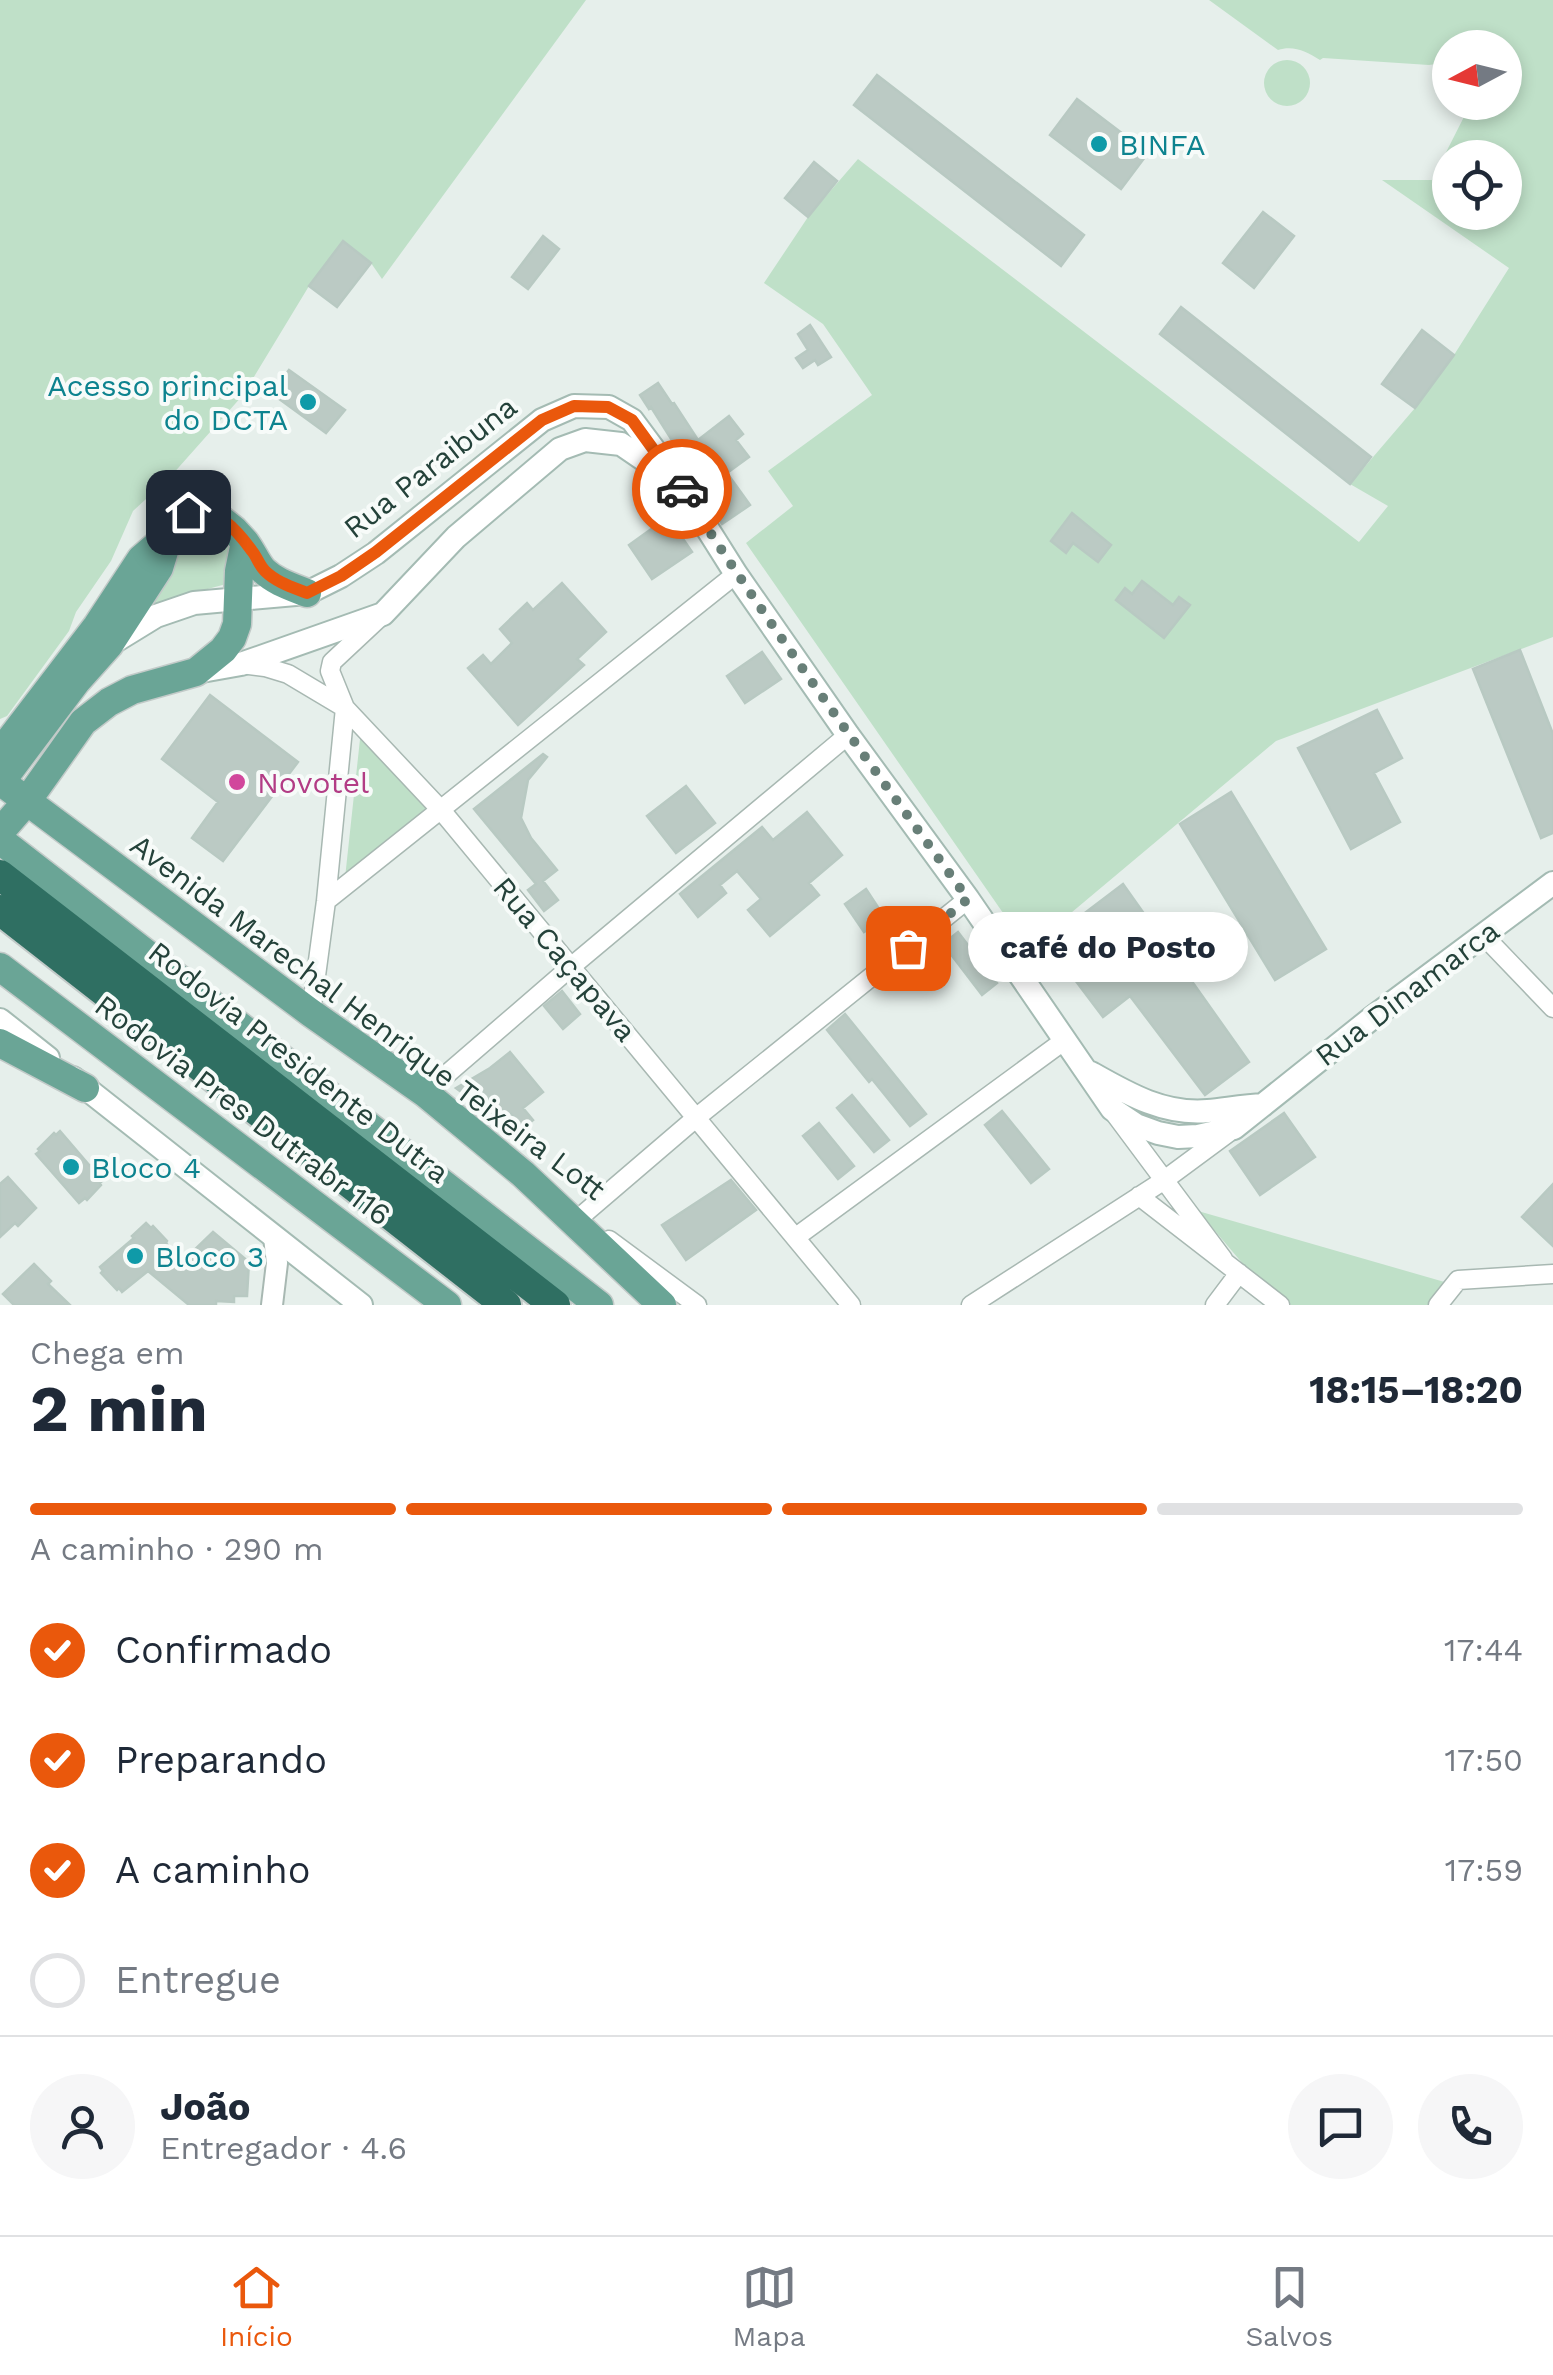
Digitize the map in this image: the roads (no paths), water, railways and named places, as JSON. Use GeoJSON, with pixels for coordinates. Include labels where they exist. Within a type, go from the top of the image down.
{"type":"FeatureCollection","features":[{"type":"Feature","properties":{"kind":"highway"},"geometry":{"type":"LineString","coordinates":[[11,883],[506,1305]]}},
{"type":"Feature","properties":{"kind":"highway","name":"Rodovia Presidente Dutra"},"geometry":{"type":"LineString","coordinates":[[11,883],[555,1305]]}},
{"type":"Feature","properties":{"kind":"main road","name":"Rua Paraibuna"},"geometry":{"type":"LineString","coordinates":[[110,645],[156,616],[194,603],[307,593],[376,552],[542,420],[574,406],[608,407],[632,420],[678,482],[736,574],[1112,1109]]}},
{"type":"Feature","properties":{"kind":"main road"},"geometry":{"type":"LineString","coordinates":[[0,832],[83,722],[109,702],[132,690],[241,664],[383,614],[456,538],[560,449],[585,440],[621,444],[678,482]]}},
{"type":"Feature","properties":{"kind":"main road"},"geometry":{"type":"LineString","coordinates":[[0,746],[9,740],[96,626],[140,559],[169,535],[188,512],[210,511],[245,542],[261,568],[279,582],[307,593]]}},
{"type":"Feature","properties":{"kind":"main road"},"geometry":{"type":"LineString","coordinates":[[0,782],[76,682],[110,645],[159,568],[169,535]]}},
{"type":"Feature","properties":{"kind":"main road"},"geometry":{"type":"LineString","coordinates":[[196,672],[232,638],[245,542]]}},
{"type":"Feature","properties":{"kind":"main road","name":"Avenida Marechal Henrique Teixeira Lott"},"geometry":{"type":"LineString","coordinates":[[0,782],[311,1014],[426,1093],[523,1174]]}},
{"type":"Feature","properties":{"kind":"main road"},"geometry":{"type":"LineString","coordinates":[[0,840],[11,883],[599,1305]]}},
{"type":"Feature","properties":{"kind":"main road","name":"Rua Dinamarca"},"geometry":{"type":"LineString","coordinates":[[1234,1128],[1372,1018],[1553,883]]}},
{"type":"Feature","properties":{"kind":"main road","name":"Rodovia Pres Dutrabr 116"},"geometry":{"type":"LineString","coordinates":[[0,967],[448,1305]]}},
{"type":"Feature","properties":{"kind":"main road"},"geometry":{"type":"LineString","coordinates":[[0,1020],[361,1305]]}},
{"type":"Feature","properties":{"kind":"main road"},"geometry":{"type":"LineString","coordinates":[[0,1043],[85,1088]]}},
{"type":"Feature","properties":{"kind":"main road"},"geometry":{"type":"LineString","coordinates":[[1084,1069],[1159,1106],[1206,1111],[1263,1105]]}},
{"type":"Feature","properties":{"kind":"main road"},"geometry":{"type":"LineString","coordinates":[[1112,1109],[1147,1129],[1178,1137],[1234,1128]]}},
{"type":"Feature","properties":{"kind":"main road"},"geometry":{"type":"LineString","coordinates":[[523,1174],[662,1305]]}},
{"type":"Feature","properties":{"kind":"street"},"geometry":{"type":"LineString","coordinates":[[326,901],[736,574]]}},
{"type":"Feature","properties":{"kind":"street"},"geometry":{"type":"LineString","coordinates":[[311,1014],[345,708],[330,672],[332,662],[383,614]]}},
{"type":"Feature","properties":{"kind":"street","name":"Rua Caçapava"},"geometry":{"type":"LineString","coordinates":[[241,664],[288,674],[345,708],[441,810],[851,1305]]}},
{"type":"Feature","properties":{"kind":"street"},"geometry":{"type":"LineString","coordinates":[[426,1093],[848,734]]}},
{"type":"Feature","properties":{"kind":"street"},"geometry":{"type":"LineString","coordinates":[[578,1218],[968,899]]}},
{"type":"Feature","properties":{"kind":"street"},"geometry":{"type":"LineString","coordinates":[[1483,935],[1553,1008]]}},
{"type":"Feature","properties":{"kind":"street"},"geometry":{"type":"LineString","coordinates":[[796,1237],[1065,1040]]}},
{"type":"Feature","properties":{"kind":"street"},"geometry":{"type":"LineString","coordinates":[[1112,1109],[1223,1259]]}},
{"type":"Feature","properties":{"kind":"street"},"geometry":{"type":"LineString","coordinates":[[971,1305],[1163,1181],[1234,1128]]}},
{"type":"Feature","properties":{"kind":"street","name":"Avenida Marechal Henrique Teixeira Lott"},"geometry":{"type":"LineString","coordinates":[[523,1174],[697,1305]]}},
{"type":"Feature","properties":{"kind":"street"},"geometry":{"type":"LineString","coordinates":[[1139,1196],[1280,1305]]}},
{"type":"Feature","properties":{"kind":"street"},"geometry":{"type":"LineString","coordinates":[[272,1305],[277,1270],[274,1237]]}},
{"type":"Feature","properties":{"kind":"street"},"geometry":{"type":"LineString","coordinates":[[277,1270],[298,1257]]}},
{"type":"Feature","properties":{"kind":"street"},"geometry":{"type":"LineString","coordinates":[[1215,1305],[1239,1273]]}},
{"type":"Feature","properties":{"kind":"street"},"geometry":{"type":"LineString","coordinates":[[1438,1305],[1458,1280],[1553,1274]]}},
{"type":"Feature","properties":{"kind":"place","name":"BINFA"},"geometry":{"type":"Point","coordinates":[1099,144]}},
{"type":"Feature","properties":{"kind":"place","name":"Acesso principal do DCTA"},"geometry":{"type":"Point","coordinates":[308,402]}},
{"type":"Feature","properties":{"kind":"place","name":"Novotel"},"geometry":{"type":"Point","coordinates":[237,782]}},
{"type":"Feature","properties":{"kind":"place","name":"café do Posto"},"geometry":{"type":"Point","coordinates":[908,948]}},
{"type":"Feature","properties":{"kind":"place","name":"Bloco 4"},"geometry":{"type":"Point","coordinates":[71,1167]}},
{"type":"Feature","properties":{"kind":"place","name":"Bloco 3"},"geometry":{"type":"Point","coordinates":[135,1256]}}]}
